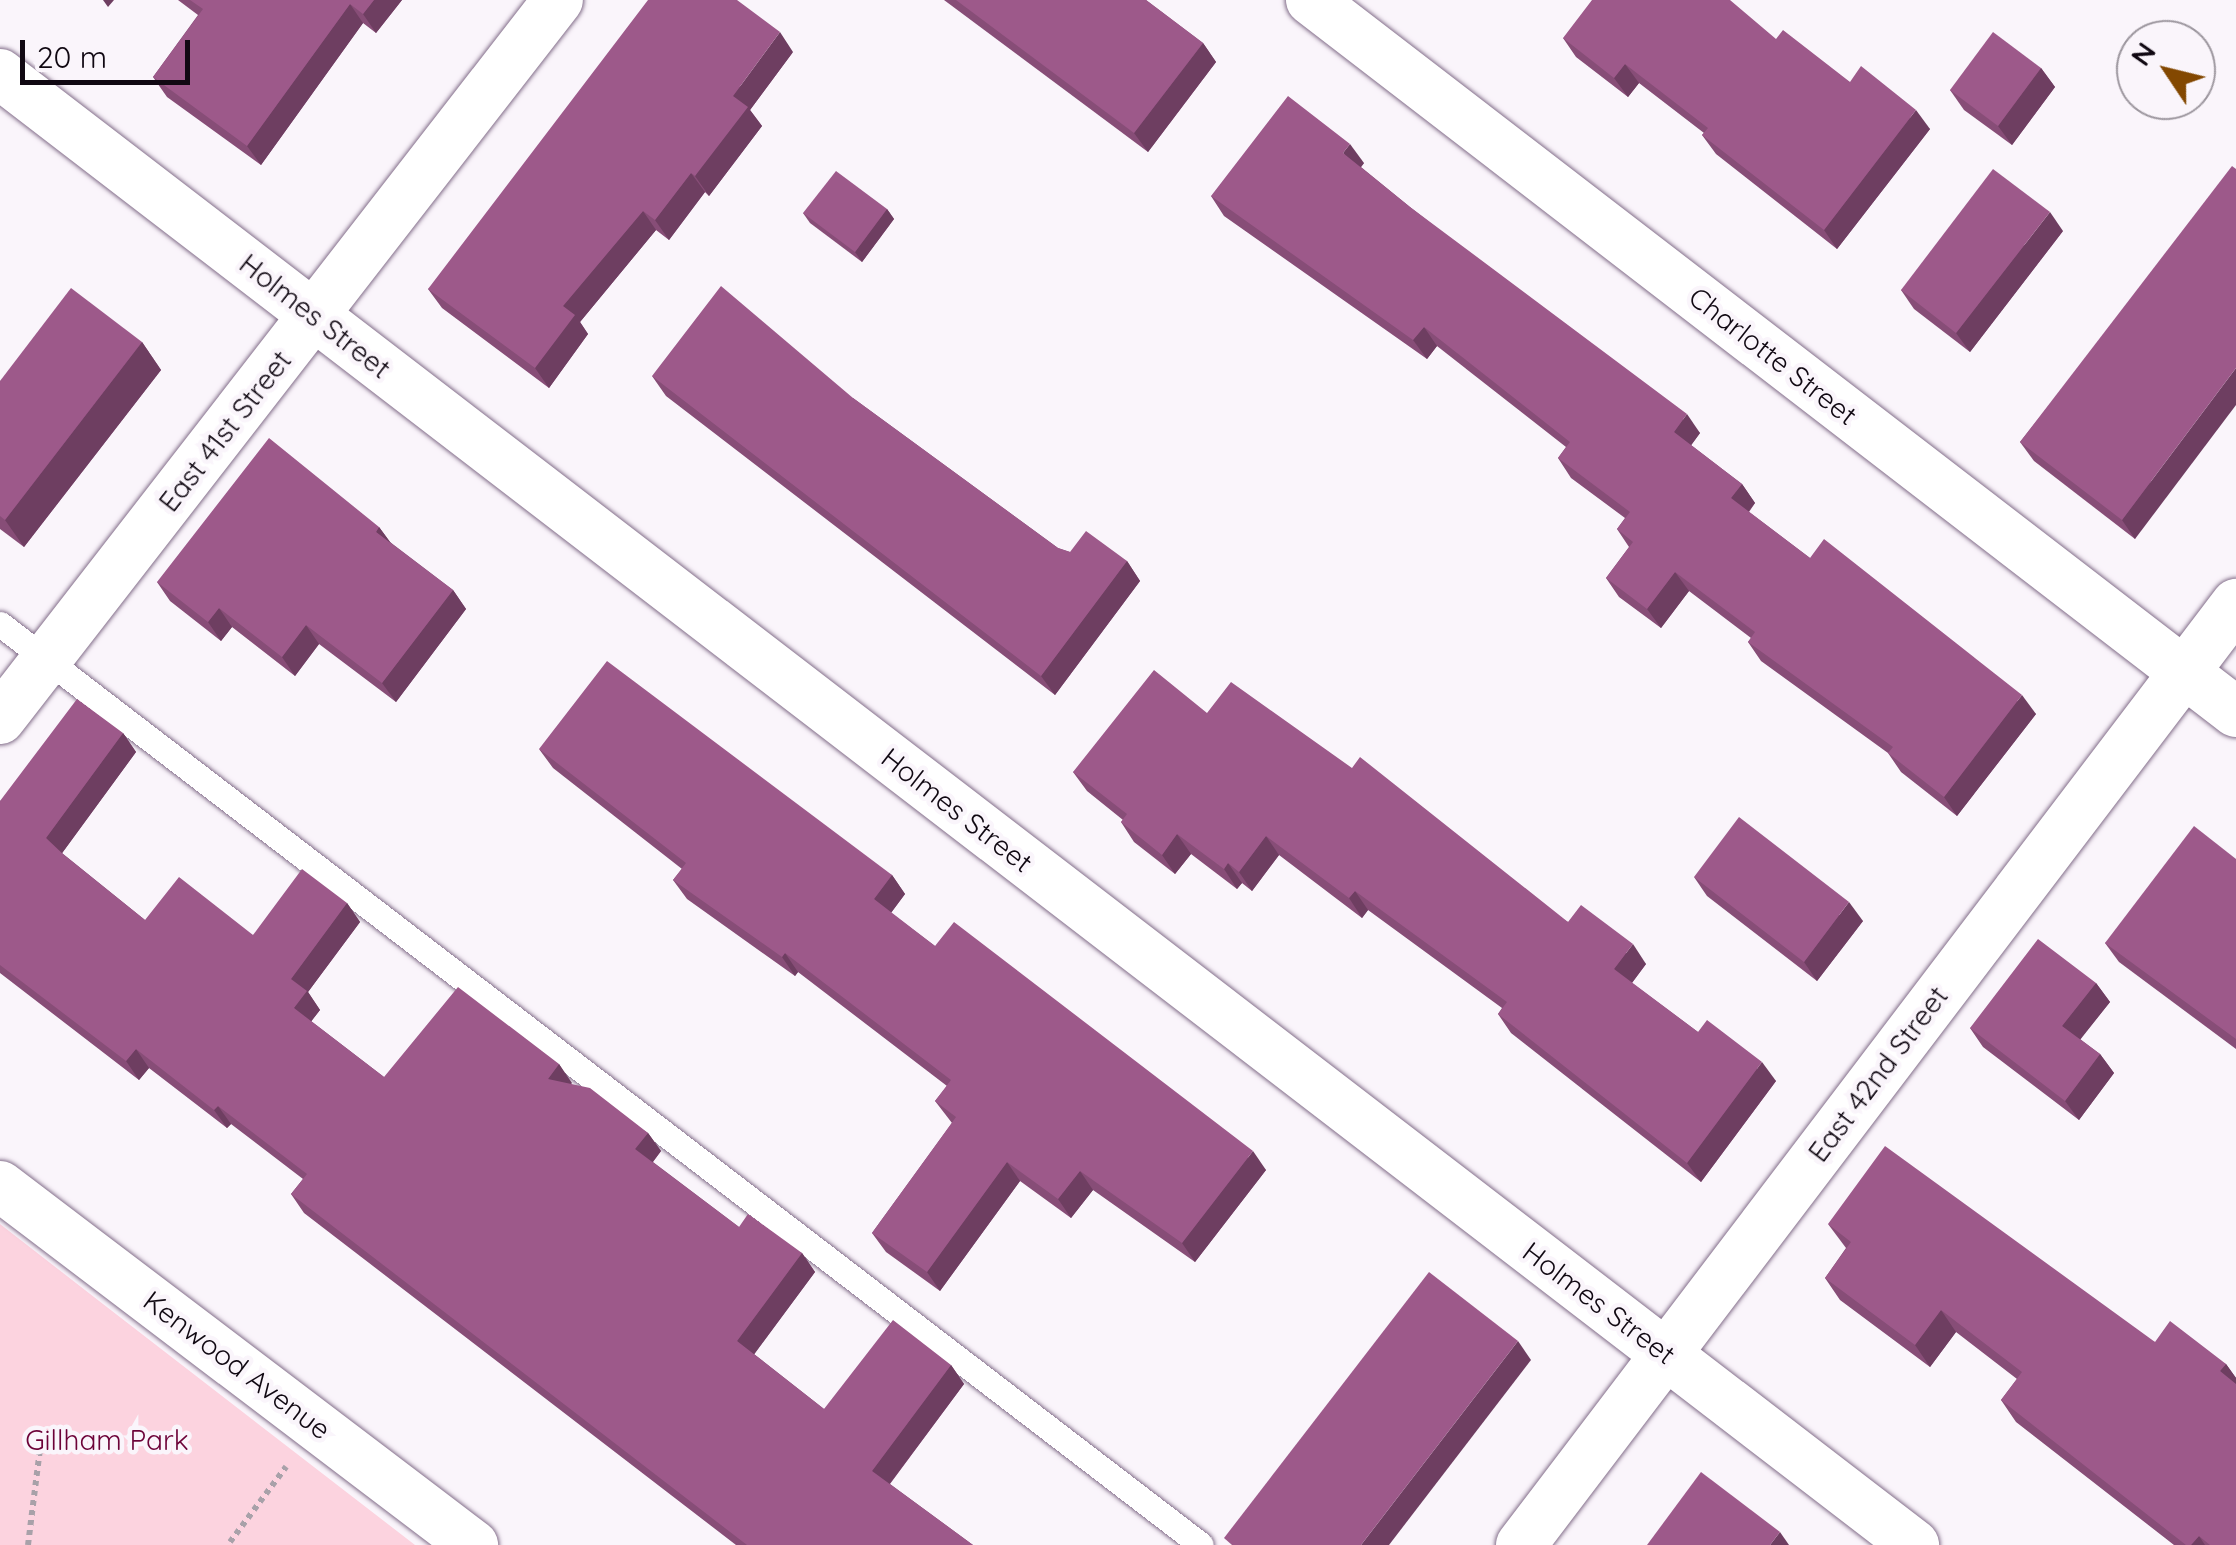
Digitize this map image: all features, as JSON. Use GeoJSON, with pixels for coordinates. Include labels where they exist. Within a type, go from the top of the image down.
{"type":"FeatureCollection","features":[{"type":"Feature","properties":{"kind":"street","name":"East 41st Street"},"geometry":{"type":"LineString","coordinates":[[0,718],[316,317],[558,0]]}},
{"type":"Feature","properties":{"kind":"street","name":"Charlotte Street"},"geometry":{"type":"LineString","coordinates":[[1311,0],[2236,712]]}},
{"type":"Feature","properties":{"kind":"street","name":"Holmes Street"},"geometry":{"type":"LineString","coordinates":[[0,74],[1914,1545]]}},
{"type":"Feature","properties":{"kind":"street","name":"East 42nd Street"},"geometry":{"type":"LineString","coordinates":[[1521,1545],[2236,604]]}},
{"type":"Feature","properties":{"kind":"street","name":"Kenwood Avenue"},"geometry":{"type":"LineString","coordinates":[[0,1186],[473,1545]]}},
{"type":"Feature","properties":{"kind":"lane"},"geometry":{"type":"LineString","coordinates":[[0,624],[1201,1545]]}},
{"type":"Feature","properties":{"kind":"path"},"geometry":{"type":"LineString","coordinates":[[230,1542],[317,1425]]}},
{"type":"Feature","properties":{"kind":"path"},"geometry":{"type":"LineString","coordinates":[[28,1545],[42,1433]]}},
{"type":"Feature","properties":{"kind":"green space","name":"Gillham Park"},"geometry":{"type":"Polygon","coordinates":[[[0,1224],[103,1304],[415,1545],[0,1545],[0,1224]]]}},
{"type":"Feature","properties":{"kind":"building"},"geometry":{"type":"Polygon","coordinates":[[[190,0],[374,0],[363,14],[350,4],[247,146],[153,77],[203,9],[190,0]]]}},
{"type":"Feature","properties":{"kind":"building"},"geometry":{"type":"Polygon","coordinates":[[[648,0],[737,0],[780,32],[733,96],[748,107],[655,220],[643,211],[563,306],[575,315],[535,368],[428,289],[648,0]]]}},
{"type":"Feature","properties":{"kind":"building"},"geometry":{"type":"Polygon","coordinates":[[[956,0],[1146,0],[1203,43],[1134,133],[956,0]]]}},
{"type":"Feature","properties":{"kind":"building"},"geometry":{"type":"Polygon","coordinates":[[[1592,0],[1730,0],[1776,39],[1783,30],[1850,82],[1861,66],[1916,110],[1824,230],[1702,135],[1708,128],[1625,64],[1614,78],[1563,38],[1592,0]]]}},
{"type":"Feature","properties":{"kind":"building"},"geometry":{"type":"Polygon","coordinates":[[[1993,32],[2041,68],[1998,126],[1950,90],[1993,32]]]}},
{"type":"Feature","properties":{"kind":"building"},"geometry":{"type":"Polygon","coordinates":[[[1288,96],[1350,144],[1343,153],[1410,207],[1687,414],[1674,432],[1742,484],[1731,498],[1810,558],[1824,539],[2022,695],[1944,797],[1888,753],[1893,747],[1748,642],[1755,632],[1675,572],[1647,609],[1606,578],[1633,542],[1617,529],[1630,512],[1558,458],[1570,442],[1424,327],[1413,340],[1211,196],[1288,96]]]}},
{"type":"Feature","properties":{"kind":"building"},"geometry":{"type":"Polygon","coordinates":[[[2232,166],[2236,169],[2236,368],[2122,520],[2020,442],[2232,166]]]}},
{"type":"Feature","properties":{"kind":"building"},"geometry":{"type":"Polygon","coordinates":[[[1993,169],[2050,212],[1956,333],[1901,290],[1993,169]]]}},
{"type":"Feature","properties":{"kind":"building"},"geometry":{"type":"Polygon","coordinates":[[[836,171],[887,209],[855,252],[803,213],[836,171]]]}},
{"type":"Feature","properties":{"kind":"building"},"geometry":{"type":"Polygon","coordinates":[[[721,286],[853,398],[1058,548],[1070,552],[1086,531],[1127,561],[1041,676],[652,376],[721,286]]]}},
{"type":"Feature","properties":{"kind":"building"},"geometry":{"type":"Polygon","coordinates":[[[71,288],[142,342],[5,520],[0,516],[0,381],[71,288]]]}},
{"type":"Feature","properties":{"kind":"building"},"geometry":{"type":"Polygon","coordinates":[[[269,438],[379,527],[376,532],[453,590],[382,683],[306,625],[282,657],[219,608],[208,622],[157,582],[269,438]]]}},
{"type":"Feature","properties":{"kind":"building"},"geometry":{"type":"Polygon","coordinates":[[[607,661],[892,875],[874,899],[935,946],[954,922],[1253,1151],[1182,1243],[1080,1171],[1058,1199],[1007,1162],[927,1272],[872,1233],[956,1117],[935,1101],[951,1080],[785,953],[782,957],[673,880],[686,863],[539,749],[607,661]]]}},
{"type":"Feature","properties":{"kind":"building"},"geometry":{"type":"Polygon","coordinates":[[[1154,670],[1207,713],[1231,682],[1352,768],[1360,757],[1568,922],[1581,905],[1633,944],[1614,969],[1698,1032],[1707,1020],[1762,1062],[1687,1163],[1498,1014],[1507,1002],[1355,891],[1349,898],[1266,836],[1239,872],[1228,863],[1224,869],[1177,834],[1162,855],[1121,822],[1127,814],[1073,772],[1154,670]]]}},
{"type":"Feature","properties":{"kind":"building"},"geometry":{"type":"Polygon","coordinates":[[[77,699],[123,733],[46,838],[64,855],[145,920],[179,877],[253,935],[302,869],[347,903],[291,979],[307,991],[294,1008],[384,1077],[458,987],[559,1064],[548,1079],[590,1088],[648,1133],[635,1149],[739,1227],[748,1214],[802,1253],[737,1341],[824,1409],[893,1320],[951,1365],[872,1471],[973,1545],[747,1545],[291,1194],[307,1174],[218,1106],[214,1110],[136,1049],[126,1061],[0,965],[0,801],[77,699]]]}},
{"type":"Feature","properties":{"kind":"building"},"geometry":{"type":"Polygon","coordinates":[[[1739,817],[1849,902],[1804,962],[1694,877],[1739,817]]]}},
{"type":"Feature","properties":{"kind":"building"},"geometry":{"type":"Polygon","coordinates":[[[2194,826],[2236,859],[2236,1039],[2105,943],[2194,826]]]}},
{"type":"Feature","properties":{"kind":"building"},"geometry":{"type":"Polygon","coordinates":[[[2038,939],[2096,983],[2062,1026],[2100,1054],[2065,1101],[1970,1028],[2038,939]]]}},
{"type":"Feature","properties":{"kind":"building"},"geometry":{"type":"Polygon","coordinates":[[[1885,1146],[2155,1342],[2170,1321],[2226,1364],[2220,1371],[2236,1384],[2236,1545],[2210,1545],[2199,1536],[2186,1545],[2001,1400],[2022,1372],[1941,1310],[1915,1345],[1825,1278],[1851,1242],[1828,1224],[1885,1146]]]}},
{"type":"Feature","properties":{"kind":"building"},"geometry":{"type":"Polygon","coordinates":[[[1429,1272],[1518,1341],[1361,1545],[1232,1545],[1224,1538],[1429,1272]]]}},
{"type":"Feature","properties":{"kind":"building"},"geometry":{"type":"Polygon","coordinates":[[[1701,1472],[1780,1532],[1770,1545],[1647,1545],[1701,1472]]]}}]}
